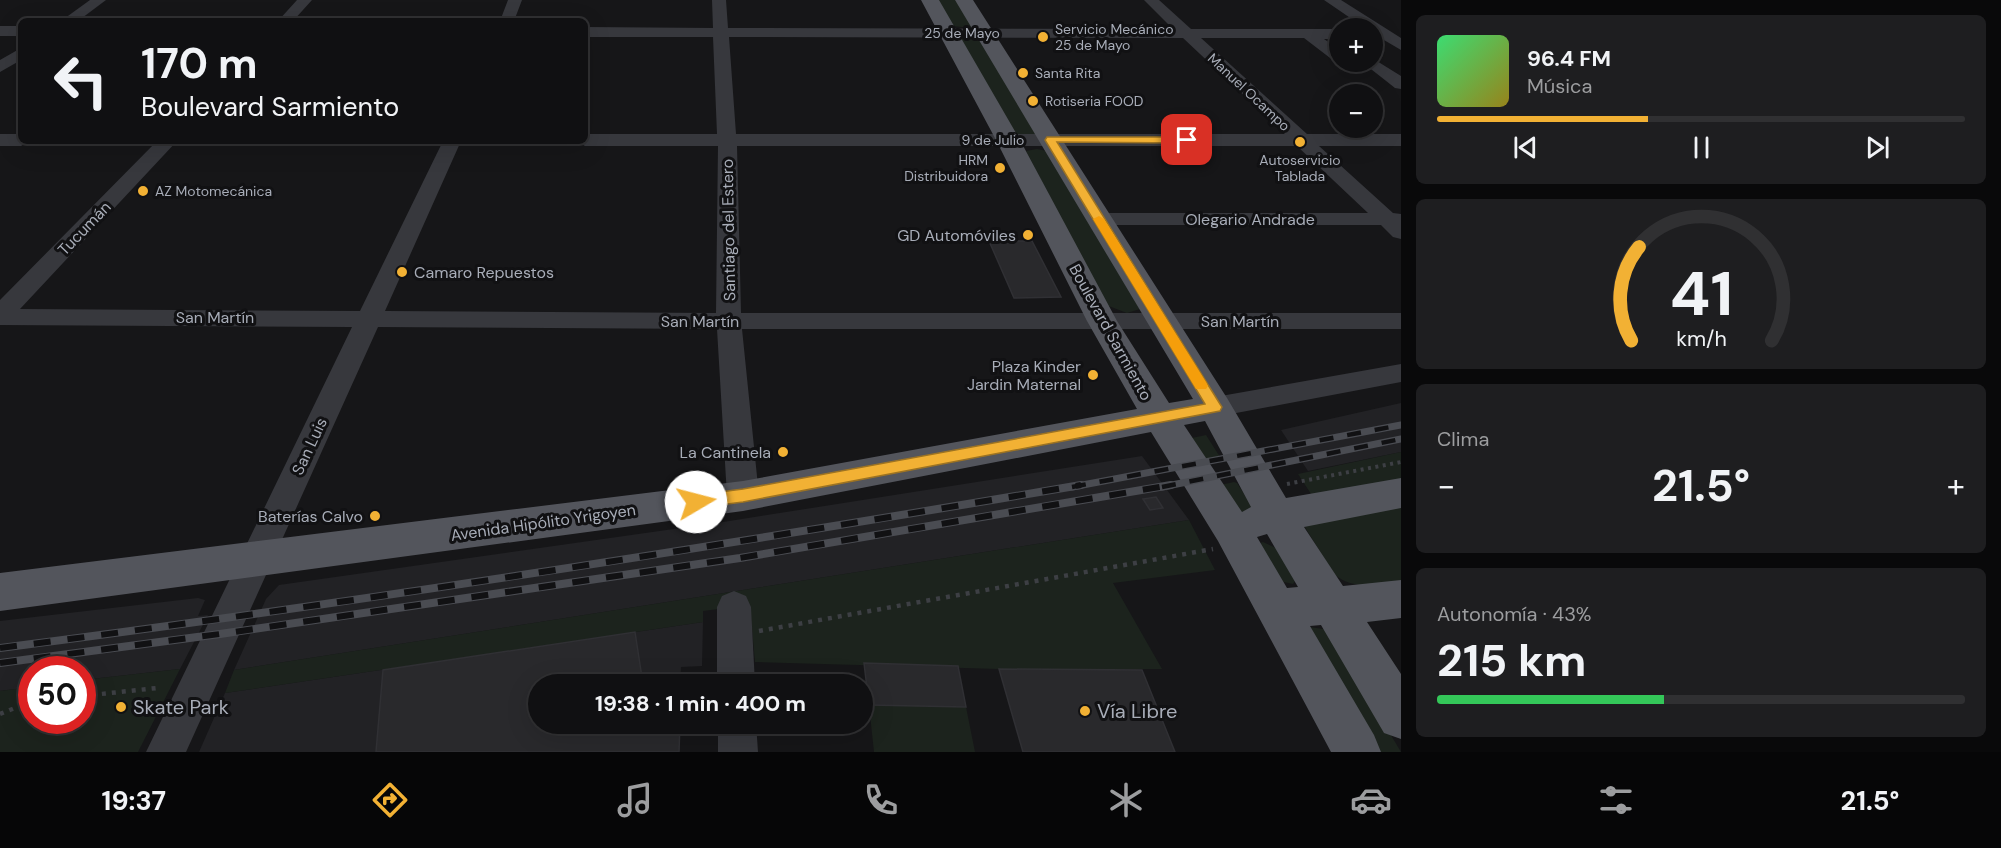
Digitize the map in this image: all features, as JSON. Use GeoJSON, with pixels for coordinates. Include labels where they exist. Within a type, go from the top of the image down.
{"type":"FeatureCollection","features":[{"type":"Feature","properties":{"kind":"main road","name":"Boulevard Sarmiento"},"geometry":{"type":"LineString","coordinates":[[930,0],[1008,140],[1102,321],[1236,537],[1358,752]]}},
{"type":"Feature","properties":{"kind":"main road"},"geometry":{"type":"LineString","coordinates":[[964,0],[1215,407],[1279,500],[1333,606],[1401,716]]}},
{"type":"Feature","properties":{"kind":"main road","name":"Avenida Hipólito Yrigoyen"},"geometry":{"type":"LineString","coordinates":[[0,592],[255,561],[743,496],[1215,407]]}},
{"type":"Feature","properties":{"kind":"main road"},"geometry":{"type":"LineString","coordinates":[[1236,537],[1279,500],[1401,493]]}},
{"type":"Feature","properties":{"kind":"main road"},"geometry":{"type":"LineString","coordinates":[[1276,607],[1333,606],[1401,599]]}},
{"type":"Feature","properties":{"kind":"street"},"geometry":{"type":"LineString","coordinates":[[72,18],[99,0]]}},
{"type":"Feature","properties":{"kind":"street"},"geometry":{"type":"LineString","coordinates":[[288,18],[305,0]]}},
{"type":"Feature","properties":{"kind":"street"},"geometry":{"type":"LineString","coordinates":[[508,18],[515,0]]}},
{"type":"Feature","properties":{"kind":"street","name":"Santiago del Estero"},"geometry":{"type":"LineString","coordinates":[[719,0],[727,140],[729,321],[743,496]]}},
{"type":"Feature","properties":{"kind":"street","name":"Manuel Ocampo"},"geometry":{"type":"LineString","coordinates":[[1151,0],[1396,224]]}},
{"type":"Feature","properties":{"kind":"street"},"geometry":{"type":"LineString","coordinates":[[1331,0],[1356,18]]}},
{"type":"Feature","properties":{"kind":"street"},"geometry":{"type":"LineString","coordinates":[[0,31],[18,31]]}},
{"type":"Feature","properties":{"kind":"street","name":"25 de Mayo"},"geometry":{"type":"LineString","coordinates":[[588,32],[1329,35]]}},
{"type":"Feature","properties":{"kind":"street"},"geometry":{"type":"LineString","coordinates":[[1308,34],[1329,50]]}},
{"type":"Feature","properties":{"kind":"street"},"geometry":{"type":"LineString","coordinates":[[1383,35],[1401,35]]}},
{"type":"Feature","properties":{"kind":"street"},"geometry":{"type":"LineString","coordinates":[[1383,37],[1401,45]]}},
{"type":"Feature","properties":{"kind":"street"},"geometry":{"type":"LineString","coordinates":[[0,67],[18,55]]}},
{"type":"Feature","properties":{"kind":"street"},"geometry":{"type":"LineString","coordinates":[[1383,71],[1401,84]]}},
{"type":"Feature","properties":{"kind":"street"},"geometry":{"type":"LineString","coordinates":[[1358,72],[1367,79]]}},
{"type":"Feature","properties":{"kind":"street"},"geometry":{"type":"LineString","coordinates":[[0,140],[18,140]]}},
{"type":"Feature","properties":{"kind":"street","name":"9 de Julio"},"geometry":{"type":"LineString","coordinates":[[588,140],[1401,140]]}},
{"type":"Feature","properties":{"kind":"street","name":"Tucumán"},"geometry":{"type":"LineString","coordinates":[[0,316],[165,144]]}},
{"type":"Feature","properties":{"kind":"street","name":"San Luis"},"geometry":{"type":"LineString","coordinates":[[166,752],[451,144]]}},
{"type":"Feature","properties":{"kind":"street","name":"Olegario Andrade"},"geometry":{"type":"LineString","coordinates":[[1099,219],[1396,224]]}},
{"type":"Feature","properties":{"kind":"street","name":"San Martín"},"geometry":{"type":"LineString","coordinates":[[0,316],[729,321],[1401,321]]}},
{"type":"Feature","properties":{"kind":"street","name":"Avenida Hipólito Yrigoyen"},"geometry":{"type":"LineString","coordinates":[[1215,407],[1401,374]]}},
{"type":"Feature","properties":{"kind":"street"},"geometry":{"type":"LineString","coordinates":[[735,621],[736,674]]}},
{"type":"Feature","properties":{"kind":"street"},"geometry":{"type":"LineString","coordinates":[[737,734],[738,752]]}},
{"type":"Feature","properties":{"kind":"path"},"geometry":{"type":"LineString","coordinates":[[1279,500],[1401,462]]}},
{"type":"Feature","properties":{"kind":"path"},"geometry":{"type":"LineString","coordinates":[[735,621],[1236,537]]}},
{"type":"Feature","properties":{"kind":"path"},"geometry":{"type":"LineString","coordinates":[[96,695],[157,688]]}},
{"type":"Feature","properties":{"kind":"path"},"geometry":{"type":"LineString","coordinates":[[0,714],[18,707]]}},
{"type":"Feature","properties":{"kind":"shaded area"},"geometry":{"type":"Polygon","coordinates":[[[936,0],[958,0],[972,28],[952,26],[936,0]]]}},
{"type":"Feature","properties":{"kind":"shaded area"},"geometry":{"type":"Polygon","coordinates":[[[969,37],[982,40],[1038,130],[1035,134],[1022,136],[1013,133],[960,39],[969,37]]]}},
{"type":"Feature","properties":{"kind":"shaded area"},"geometry":{"type":"Polygon","coordinates":[[[1037,149],[1047,151],[1140,309],[1127,313],[1106,305],[1026,151],[1037,149]]]}},
{"type":"Feature","properties":{"kind":"shaded area"},"geometry":{"type":"Polygon","coordinates":[[[1401,403],[1401,452],[1308,471],[1281,430],[1401,403]]]}},
{"type":"Feature","properties":{"kind":"shaded area"},"geometry":{"type":"Polygon","coordinates":[[[1206,435],[1220,457],[1205,460],[1192,438],[1206,435]]]}},
{"type":"Feature","properties":{"kind":"shaded area"},"geometry":{"type":"Polygon","coordinates":[[[1401,452],[1401,479],[1313,497],[1298,474],[1401,452]]]}},
{"type":"Feature","properties":{"kind":"shaded area"},"geometry":{"type":"Polygon","coordinates":[[[1142,456],[1189,520],[234,670],[266,599],[279,585],[723,522],[1142,456]]]}},
{"type":"Feature","properties":{"kind":"shaded area"},"geometry":{"type":"Polygon","coordinates":[[[1237,483],[1253,508],[1237,514],[1220,485],[1237,483]]]}},
{"type":"Feature","properties":{"kind":"shaded area"},"geometry":{"type":"Polygon","coordinates":[[[1401,505],[1401,583],[1357,585],[1341,579],[1334,574],[1303,524],[1401,505]]]}},
{"type":"Feature","properties":{"kind":"shaded area"},"geometry":{"type":"Polygon","coordinates":[[[1189,520],[1215,570],[1113,583],[1162,669],[999,669],[755,662],[750,605],[703,611],[703,622],[225,693],[234,670],[1189,520]]]}},
{"type":"Feature","properties":{"kind":"shaded area"},"geometry":{"type":"Polygon","coordinates":[[[1263,542],[1276,548],[1295,581],[1293,584],[1279,581],[1260,543],[1263,542]]]}},
{"type":"Feature","properties":{"kind":"shaded area"},"geometry":{"type":"Polygon","coordinates":[[[198,598],[205,600],[198,616],[208,615],[180,669],[96,679],[96,656],[18,656],[18,689],[0,691],[0,621],[198,598]]]}},
{"type":"Feature","properties":{"kind":"shaded area"},"geometry":{"type":"Polygon","coordinates":[[[703,622],[702,666],[681,667],[681,674],[528,674],[528,734],[680,734],[679,752],[199,752],[225,693],[703,622]]]}},
{"type":"Feature","properties":{"kind":"shaded area"},"geometry":{"type":"Polygon","coordinates":[[[1310,627],[1323,629],[1332,636],[1401,752],[1374,752],[1310,627]]]}},
{"type":"Feature","properties":{"kind":"shaded area","name":"Skate Park"},"geometry":{"type":"Polygon","coordinates":[[[180,669],[138,752],[0,752],[0,691],[18,689],[18,734],[96,734],[96,679],[180,669]]]}},
{"type":"Feature","properties":{"kind":"shaded area"},"geometry":{"type":"Polygon","coordinates":[[[873,705],[966,707],[975,752],[874,752],[873,705]]]}},
{"type":"Feature","properties":{"kind":"building"},"geometry":{"type":"Polygon","coordinates":[[[989,241],[1032,241],[1061,297],[1014,298],[989,241]]]}},
{"type":"Feature","properties":{"kind":"building"},"geometry":{"type":"Polygon","coordinates":[[[1156,497],[1163,508],[1150,510],[1143,499],[1156,497]]]}},
{"type":"Feature","properties":{"kind":"building"},"geometry":{"type":"Polygon","coordinates":[[[635,632],[641,674],[528,674],[528,734],[680,734],[679,752],[376,752],[383,670],[635,632]]]}},
{"type":"Feature","properties":{"kind":"building"},"geometry":{"type":"Polygon","coordinates":[[[864,663],[958,666],[966,707],[873,705],[873,674],[865,674],[864,663]]]}},
{"type":"Feature","properties":{"kind":"building","name":"Vía Libre"},"geometry":{"type":"Polygon","coordinates":[[[999,669],[1142,670],[1175,752],[1023,752],[999,669]]]}},
{"type":"Feature","properties":{"kind":"railway"},"geometry":{"type":"LineString","coordinates":[[1072,487],[1401,425]]}},
{"type":"Feature","properties":{"kind":"railway"},"geometry":{"type":"LineString","coordinates":[[1162,487],[1401,439]]}},
{"type":"Feature","properties":{"kind":"railway"},"geometry":{"type":"LineString","coordinates":[[0,648],[271,612],[541,572],[1081,485]]}},
{"type":"Feature","properties":{"kind":"railway"},"geometry":{"type":"LineString","coordinates":[[0,663],[220,634],[740,558],[1171,485]]}},
{"type":"Feature","properties":{"kind":"slow traffic"},"geometry":{"type":"LineString","coordinates":[[1099,219],[1201,386]]}},
{"type":"Feature","properties":{"kind":"place","name":"Servicio Mecánico 25 de Mayo"},"geometry":{"type":"Point","coordinates":[1043,37]}},
{"type":"Feature","properties":{"kind":"place","name":"Santa Rita"},"geometry":{"type":"Point","coordinates":[1023,73]}},
{"type":"Feature","properties":{"kind":"place","name":"Rotiseria FOOD"},"geometry":{"type":"Point","coordinates":[1033,101]}},
{"type":"Feature","properties":{"kind":"place","name":"Autoservicio Tablada"},"geometry":{"type":"Point","coordinates":[1300,142]}},
{"type":"Feature","properties":{"kind":"place","name":"HRM Distribuidora"},"geometry":{"type":"Point","coordinates":[1000,168]}},
{"type":"Feature","properties":{"kind":"place","name":"AZ Motomecánica"},"geometry":{"type":"Point","coordinates":[143,191]}},
{"type":"Feature","properties":{"kind":"place","name":"GD Automóviles"},"geometry":{"type":"Point","coordinates":[1028,235]}},
{"type":"Feature","properties":{"kind":"place","name":"Camaro Repuestos"},"geometry":{"type":"Point","coordinates":[402,272]}},
{"type":"Feature","properties":{"kind":"place","name":"Plaza Kinder Jardin Maternal"},"geometry":{"type":"Point","coordinates":[1093,375]}},
{"type":"Feature","properties":{"kind":"place","name":"La Cantinela"},"geometry":{"type":"Point","coordinates":[783,452]}},
{"type":"Feature","properties":{"kind":"place","name":"Baterías Calvo"},"geometry":{"type":"Point","coordinates":[375,516]}},
{"type":"Feature","properties":{"kind":"place","name":"Skate Park"},"geometry":{"type":"Point","coordinates":[121,707]}},
{"type":"Feature","properties":{"kind":"place","name":"Vía Libre"},"geometry":{"type":"Point","coordinates":[1085,711]}},
{"type":"Feature","properties":{"kind":"route"},"geometry":{"type":"LineString","coordinates":[[696,502],[743,496],[1215,407],[1050,140],[1187,140]]}}]}
